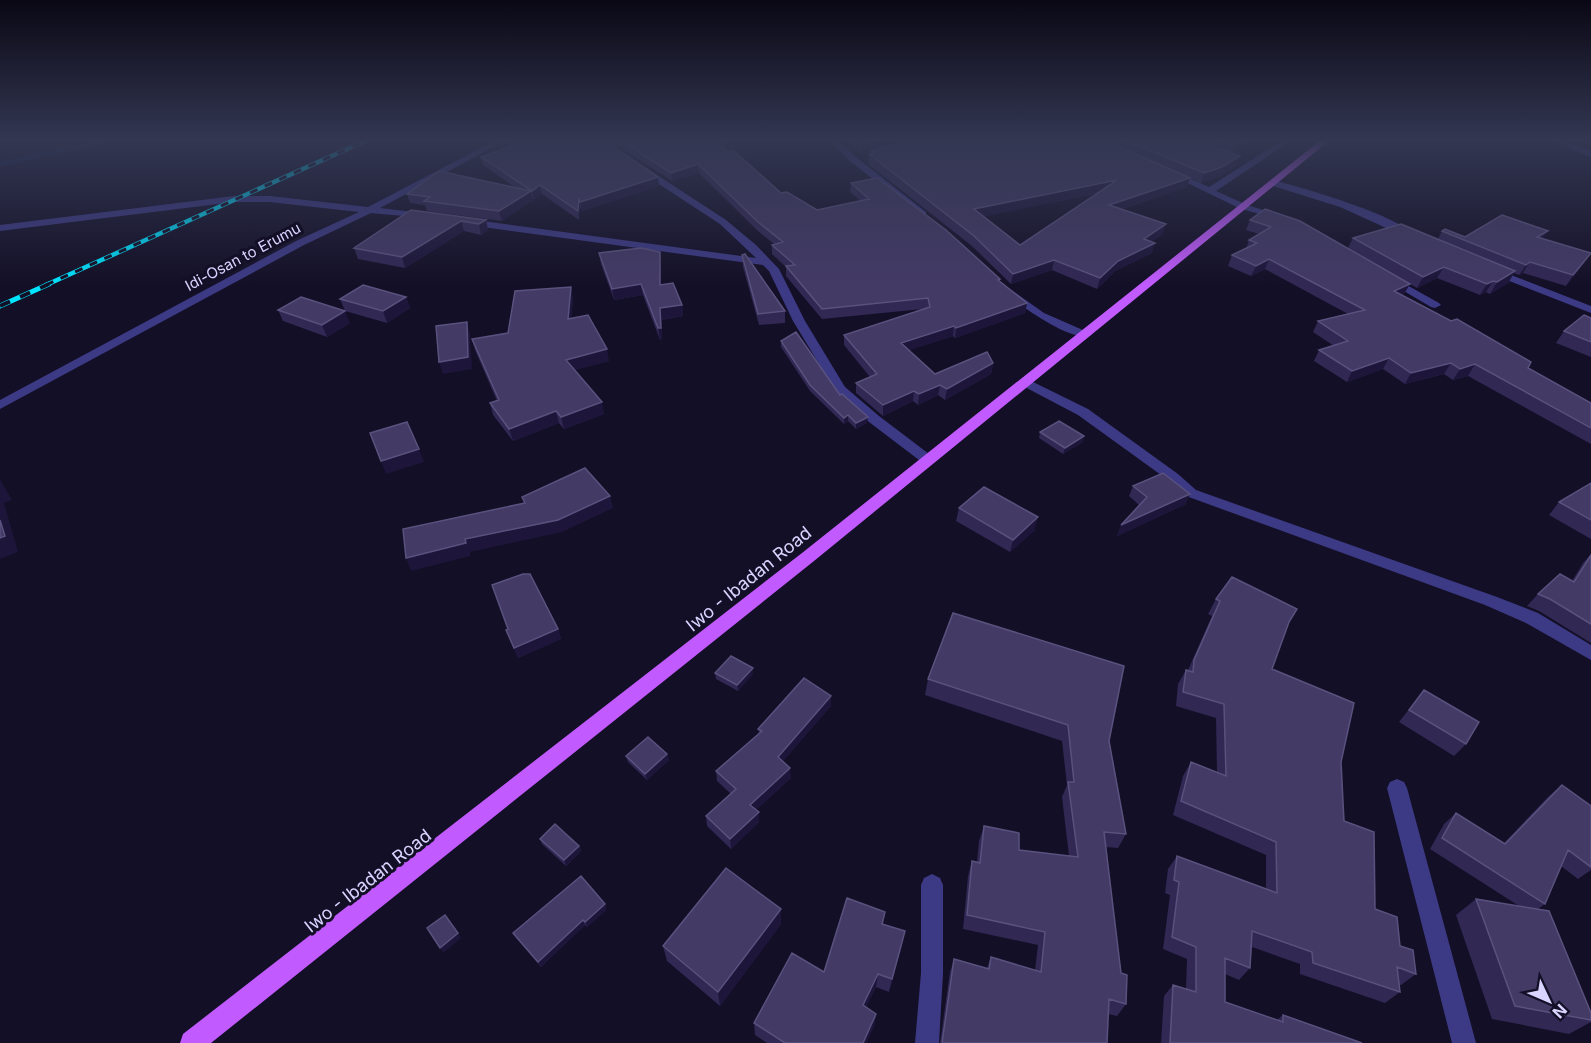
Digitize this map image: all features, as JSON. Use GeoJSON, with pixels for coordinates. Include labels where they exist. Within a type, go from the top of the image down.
{"type":"FeatureCollection","features":[{"type":"Feature","properties":{"kind":"main road","name":"Iwo - Ibadan Road"},"geometry":{"type":"LineString","coordinates":[[192,1043],[508,796],[1266,189]]}},
{"type":"Feature","properties":{"kind":"street","name":"Idi-Osan to Erumu"},"geometry":{"type":"LineString","coordinates":[[0,405],[300,243],[410,189]]}},
{"type":"Feature","properties":{"kind":"street"},"geometry":{"type":"LineString","coordinates":[[671,189],[710,211],[774,268],[800,321],[840,389],[874,419],[928,460]]}},
{"type":"Feature","properties":{"kind":"street"},"geometry":{"type":"LineString","coordinates":[[894,189],[935,224]]}},
{"type":"Feature","properties":{"kind":"street"},"geometry":{"type":"LineString","coordinates":[[1208,189],[1244,207],[1290,222]]}},
{"type":"Feature","properties":{"kind":"street"},"geometry":{"type":"LineString","coordinates":[[1293,189],[1333,200],[1416,238]]}},
{"type":"Feature","properties":{"kind":"street"},"geometry":{"type":"LineString","coordinates":[[0,228],[234,199],[372,209],[430,217]]}},
{"type":"Feature","properties":{"kind":"street"},"geometry":{"type":"LineString","coordinates":[[453,220],[766,262]]}},
{"type":"Feature","properties":{"kind":"street"},"geometry":{"type":"LineString","coordinates":[[1485,268],[1591,310]]}},
{"type":"Feature","properties":{"kind":"street"},"geometry":{"type":"LineString","coordinates":[[1375,270],[1435,305]]}},
{"type":"Feature","properties":{"kind":"street"},"geometry":{"type":"LineString","coordinates":[[1005,287],[1040,315],[1086,334]]}},
{"type":"Feature","properties":{"kind":"street"},"geometry":{"type":"LineString","coordinates":[[1025,382],[1083,412],[1173,477],[1191,493],[1491,601],[1532,618],[1591,653]]}},
{"type":"Feature","properties":{"kind":"street"},"geometry":{"type":"LineString","coordinates":[[1397,788],[1464,1043]]}},
{"type":"Feature","properties":{"kind":"street"},"geometry":{"type":"LineString","coordinates":[[927,1043],[932,973],[932,885]]}},
{"type":"Feature","properties":{"kind":"building"},"geometry":{"type":"Polygon","coordinates":[[[414,189],[520,189],[531,191],[499,211],[424,201],[430,197],[407,194],[414,189]]]}},
{"type":"Feature","properties":{"kind":"building"},"geometry":{"type":"Polygon","coordinates":[[[545,189],[622,189],[580,202],[579,198],[578,211],[545,189]]]}},
{"type":"Feature","properties":{"kind":"building"},"geometry":{"type":"Polygon","coordinates":[[[724,189],[776,189],[781,193],[787,192],[817,210],[869,199],[857,189],[891,189],[946,230],[1000,279],[998,280],[1027,303],[956,328],[954,326],[901,343],[935,374],[987,352],[993,363],[947,389],[940,385],[919,394],[914,391],[883,405],[856,383],[877,374],[844,335],[930,307],[928,298],[822,309],[786,266],[795,265],[772,245],[783,242],[724,189]]]}},
{"type":"Feature","properties":{"kind":"building"},"geometry":{"type":"Polygon","coordinates":[[[913,189],[1074,189],[974,209],[1020,245],[1104,189],[1158,189],[1109,205],[1166,224],[1144,239],[1155,243],[1118,261],[1100,278],[1054,260],[1013,274],[974,236],[913,189]]]}},
{"type":"Feature","properties":{"kind":"building"},"geometry":{"type":"Polygon","coordinates":[[[1265,209],[1300,221],[1410,284],[1394,291],[1451,321],[1457,319],[1531,362],[1528,368],[1591,403],[1591,428],[1475,364],[1460,369],[1451,363],[1411,373],[1389,358],[1352,371],[1319,350],[1348,341],[1318,321],[1365,310],[1269,259],[1256,266],[1232,255],[1257,243],[1249,240],[1271,227],[1250,220],[1265,209]]]}},
{"type":"Feature","properties":{"kind":"building"},"geometry":{"type":"Polygon","coordinates":[[[411,210],[486,220],[479,224],[461,221],[402,257],[354,248],[411,210]]]}},
{"type":"Feature","properties":{"kind":"building"},"geometry":{"type":"Polygon","coordinates":[[[1502,215],[1548,231],[1537,237],[1591,253],[1573,275],[1530,262],[1526,265],[1442,231],[1445,229],[1465,237],[1502,215]]]}},
{"type":"Feature","properties":{"kind":"building"},"geometry":{"type":"Polygon","coordinates":[[[1401,224],[1515,271],[1497,282],[1487,284],[1444,267],[1423,277],[1353,238],[1401,224]]]}},
{"type":"Feature","properties":{"kind":"building"},"geometry":{"type":"Polygon","coordinates":[[[641,248],[660,252],[660,285],[673,283],[682,305],[660,308],[661,328],[658,328],[641,284],[612,289],[599,253],[641,248]]]}},
{"type":"Feature","properties":{"kind":"building"},"geometry":{"type":"Polygon","coordinates":[[[745,254],[785,311],[758,314],[742,255],[745,254]]]}},
{"type":"Feature","properties":{"kind":"building"},"geometry":{"type":"Polygon","coordinates":[[[363,285],[406,297],[383,311],[340,299],[363,285]]]}},
{"type":"Feature","properties":{"kind":"building"},"geometry":{"type":"Polygon","coordinates":[[[571,287],[568,319],[588,315],[607,349],[566,360],[602,402],[561,417],[556,411],[509,429],[490,403],[499,400],[472,339],[508,333],[515,291],[571,287]]]}},
{"type":"Feature","properties":{"kind":"building"},"geometry":{"type":"Polygon","coordinates":[[[301,297],[345,311],[322,325],[278,310],[301,297]]]}},
{"type":"Feature","properties":{"kind":"building"},"geometry":{"type":"Polygon","coordinates":[[[1584,315],[1591,318],[1591,342],[1564,331],[1584,315]]]}},
{"type":"Feature","properties":{"kind":"building"},"geometry":{"type":"Polygon","coordinates":[[[467,322],[468,357],[439,362],[436,326],[467,322]]]}},
{"type":"Feature","properties":{"kind":"building"},"geometry":{"type":"Polygon","coordinates":[[[796,332],[840,395],[842,394],[868,417],[856,423],[848,415],[844,418],[810,385],[781,341],[796,332]]]}},
{"type":"Feature","properties":{"kind":"building"},"geometry":{"type":"Polygon","coordinates":[[[1059,421],[1084,436],[1065,448],[1040,432],[1059,421]]]}},
{"type":"Feature","properties":{"kind":"building"},"geometry":{"type":"Polygon","coordinates":[[[407,422],[419,449],[381,461],[370,433],[407,422]]]}},
{"type":"Feature","properties":{"kind":"building"},"geometry":{"type":"Polygon","coordinates":[[[585,468],[610,496],[558,520],[465,539],[466,543],[406,558],[403,529],[525,503],[522,497],[585,468]]]}},
{"type":"Feature","properties":{"kind":"building"},"geometry":{"type":"Polygon","coordinates":[[[1163,473],[1190,494],[1121,525],[1147,497],[1133,486],[1163,473]]]}},
{"type":"Feature","properties":{"kind":"building"},"geometry":{"type":"Polygon","coordinates":[[[1591,483],[1591,520],[1559,502],[1591,483]]]}},
{"type":"Feature","properties":{"kind":"building"},"geometry":{"type":"Polygon","coordinates":[[[984,487],[1038,517],[1013,540],[959,508],[984,487]]]}},
{"type":"Feature","properties":{"kind":"building"},"geometry":{"type":"Polygon","coordinates":[[[0,520],[5,536],[0,538],[0,520]]]}},
{"type":"Feature","properties":{"kind":"building"},"geometry":{"type":"Polygon","coordinates":[[[1591,555],[1591,624],[1538,594],[1560,574],[1574,582],[1591,555]]]}},
{"type":"Feature","properties":{"kind":"building"},"geometry":{"type":"Polygon","coordinates":[[[523,574],[530,574],[558,629],[514,648],[492,585],[523,574]]]}},
{"type":"Feature","properties":{"kind":"building"},"geometry":{"type":"Polygon","coordinates":[[[1232,577],[1297,609],[1289,622],[1272,669],[1354,703],[1341,762],[1344,821],[1374,832],[1375,909],[1397,917],[1400,946],[1413,950],[1416,974],[1397,967],[1400,992],[1313,963],[1312,952],[1252,931],[1250,968],[1225,958],[1225,1002],[1283,1022],[1283,1015],[1362,1043],[1170,1043],[1173,985],[1196,992],[1196,947],[1172,937],[1179,882],[1174,880],[1177,856],[1277,893],[1276,842],[1181,801],[1191,762],[1226,776],[1224,704],[1183,692],[1186,670],[1193,672],[1194,660],[1220,601],[1216,599],[1232,577]]]}},
{"type":"Feature","properties":{"kind":"building"},"geometry":{"type":"Polygon","coordinates":[[[953,613],[1124,666],[1109,741],[1126,834],[1104,832],[1121,973],[1127,975],[1126,1004],[1109,999],[1107,1043],[942,1043],[954,959],[989,969],[991,957],[1041,972],[1045,932],[967,915],[972,861],[980,863],[984,826],[1019,833],[1019,850],[1078,857],[1068,782],[1074,782],[1068,725],[928,679],[953,613]]]}},
{"type":"Feature","properties":{"kind":"building"},"geometry":{"type":"Polygon","coordinates":[[[731,656],[753,668],[737,685],[715,673],[731,656]]]}},
{"type":"Feature","properties":{"kind":"building"},"geometry":{"type":"Polygon","coordinates":[[[804,678],[831,696],[778,757],[790,768],[750,805],[759,812],[730,839],[706,816],[736,789],[716,771],[762,731],[758,729],[804,678]]]}},
{"type":"Feature","properties":{"kind":"building"},"geometry":{"type":"Polygon","coordinates":[[[1424,690],[1479,722],[1466,744],[1409,710],[1424,690]]]}},
{"type":"Feature","properties":{"kind":"building"},"geometry":{"type":"Polygon","coordinates":[[[648,737],[667,754],[645,774],[626,756],[648,737]]]}},
{"type":"Feature","properties":{"kind":"building"},"geometry":{"type":"Polygon","coordinates":[[[1562,785],[1591,806],[1591,867],[1568,850],[1545,904],[1442,838],[1456,813],[1505,844],[1562,785]]]}},
{"type":"Feature","properties":{"kind":"building"},"geometry":{"type":"Polygon","coordinates":[[[555,824],[579,846],[564,860],[540,839],[555,824]]]}},
{"type":"Feature","properties":{"kind":"building"},"geometry":{"type":"Polygon","coordinates":[[[726,868],[781,909],[718,992],[663,946],[726,868]]]}},
{"type":"Feature","properties":{"kind":"building"},"geometry":{"type":"Polygon","coordinates":[[[581,876],[605,904],[585,922],[583,920],[538,962],[513,933],[581,876]]]}},
{"type":"Feature","properties":{"kind":"building"},"geometry":{"type":"Polygon","coordinates":[[[847,898],[885,912],[882,924],[905,931],[892,979],[878,974],[863,1005],[876,1014],[863,1043],[785,1043],[754,1023],[792,953],[824,972],[847,898]]]}},
{"type":"Feature","properties":{"kind":"building"},"geometry":{"type":"Polygon","coordinates":[[[1476,899],[1549,911],[1591,1013],[1591,1020],[1515,1006],[1476,899]]]}},
{"type":"Feature","properties":{"kind":"building"},"geometry":{"type":"Polygon","coordinates":[[[445,915],[458,933],[440,948],[427,928],[445,915]]]}},
{"type":"Feature","properties":{"kind":"railway"},"geometry":{"type":"LineString","coordinates":[[46,285],[259,189]]}},
{"type":"Feature","properties":{"kind":"railway"},"geometry":{"type":"LineString","coordinates":[[0,306],[49,284]]}}]}
